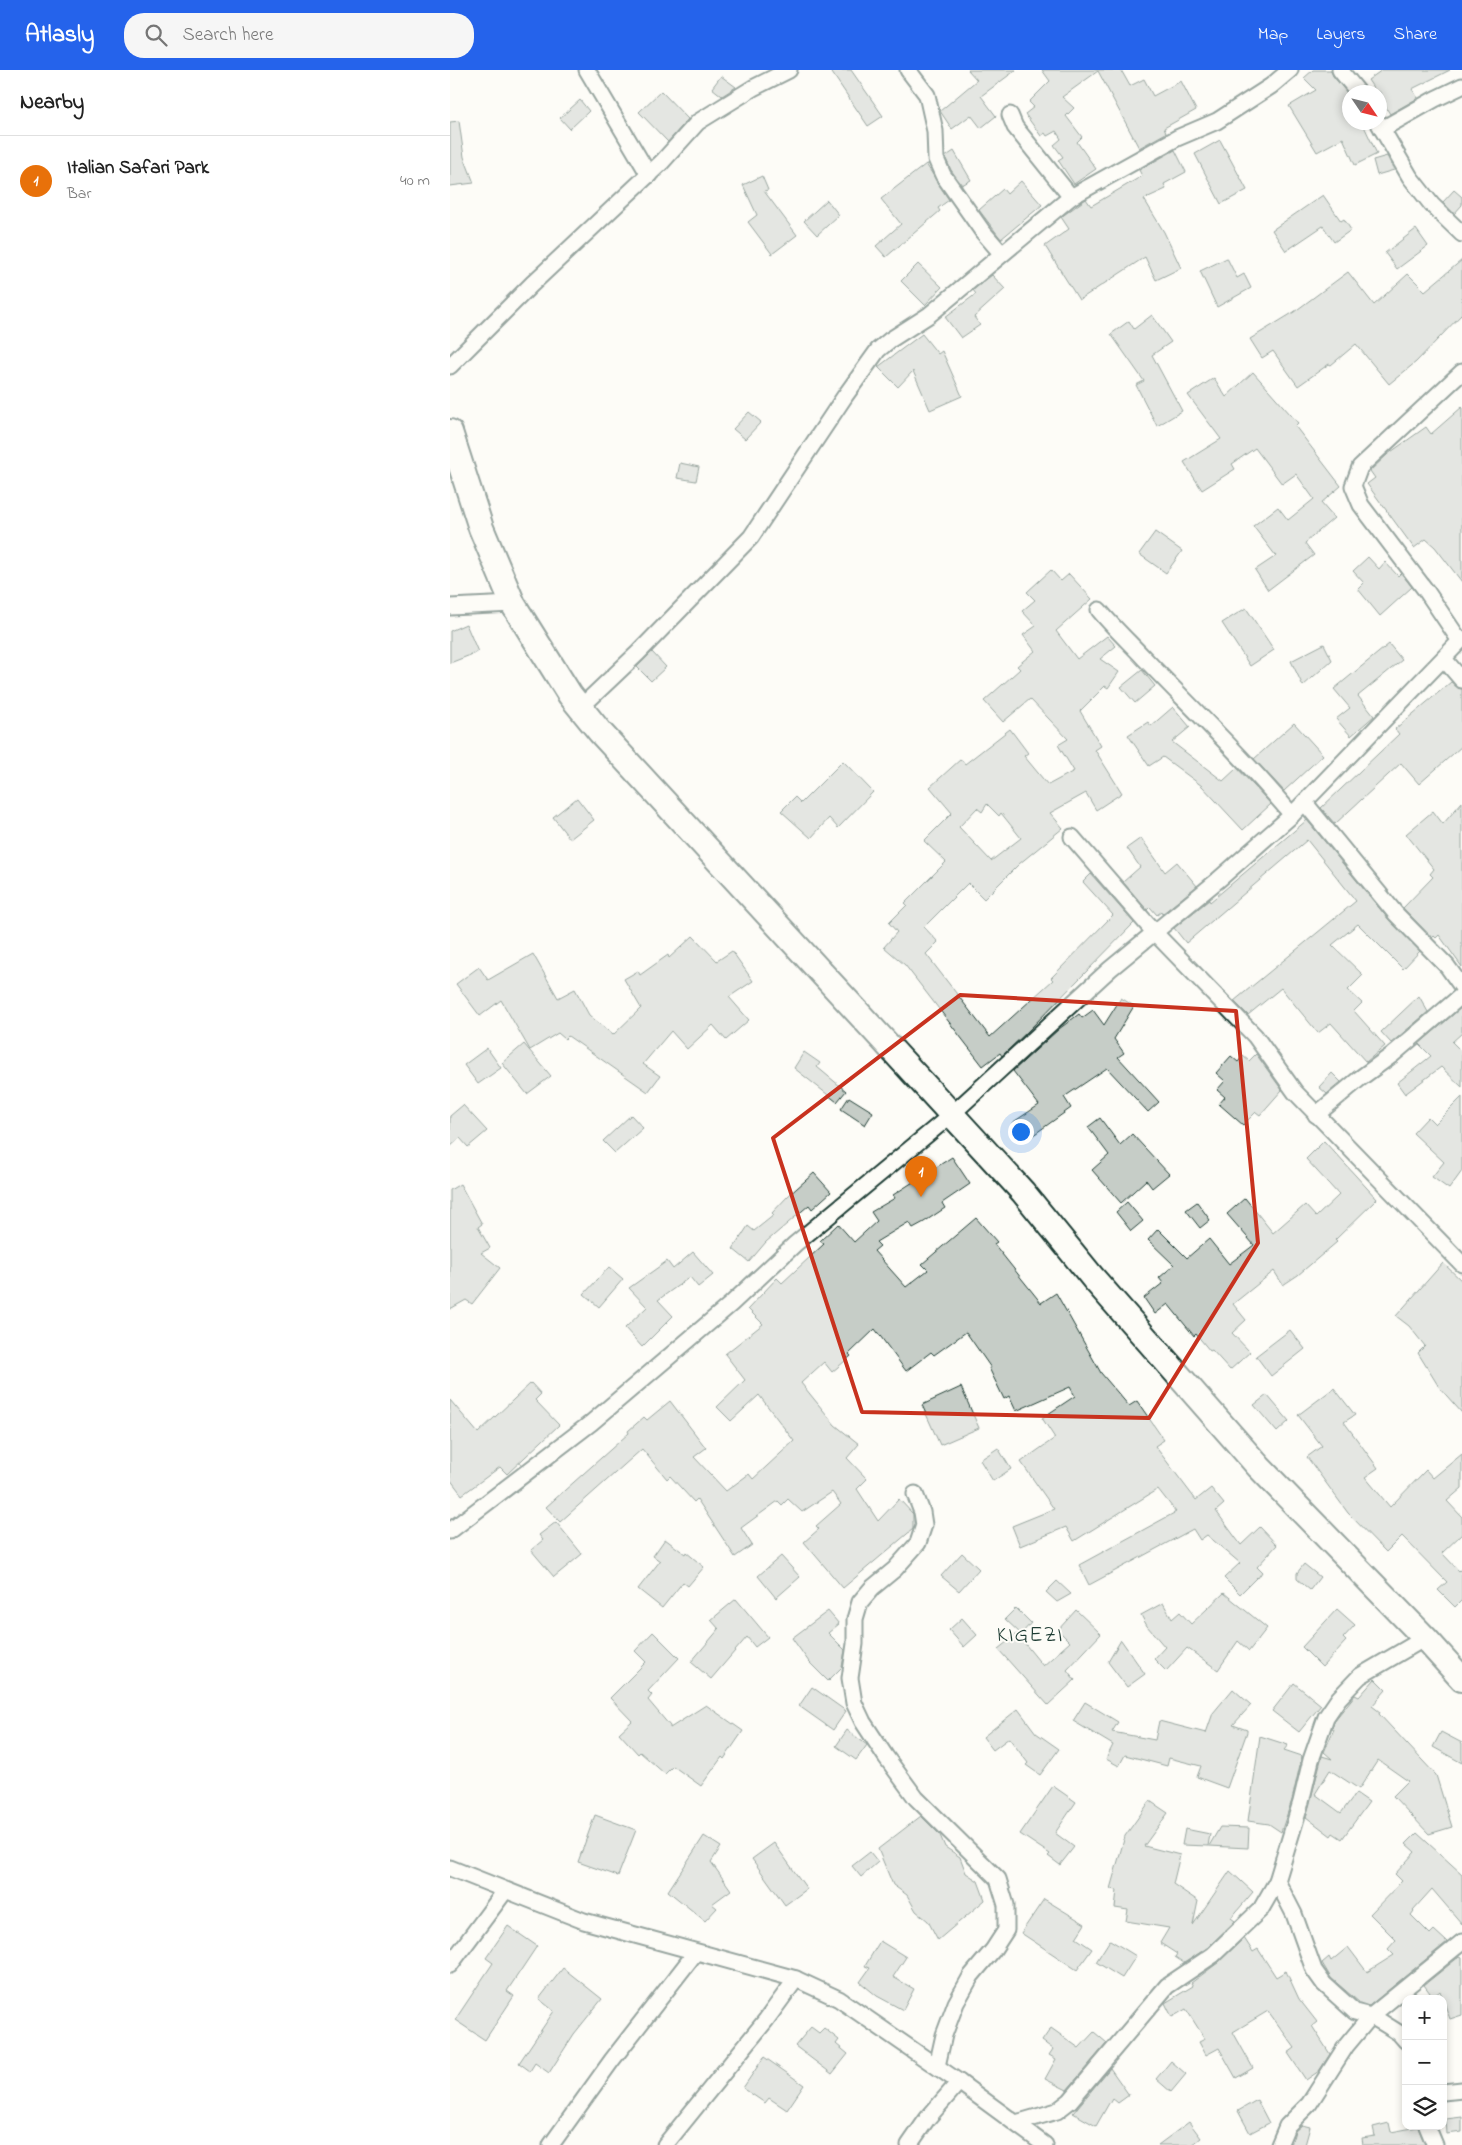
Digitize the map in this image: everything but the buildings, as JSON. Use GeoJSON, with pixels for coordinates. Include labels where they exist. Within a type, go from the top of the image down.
{"type":"FeatureCollection","features":[{"type":"Feature","properties":{"kind":"main road"},"geometry":{"type":"LineString","coordinates":[[450,432],[481,528],[513,604],[580,708],[950,1115],[1023,1192],[1093,1278],[1259,1467],[1425,1638],[1462,1679]]}},
{"type":"Feature","properties":{"kind":"street"},"geometry":{"type":"LineString","coordinates":[[586,70],[649,175]]}},
{"type":"Feature","properties":{"kind":"street"},"geometry":{"type":"LineString","coordinates":[[450,366],[532,284],[649,175],[698,122],[753,88],[789,70]]}},
{"type":"Feature","properties":{"kind":"street"},"geometry":{"type":"LineString","coordinates":[[908,70],[926,95],[935,131],[936,159],[943,175],[983,232],[1002,254]]}},
{"type":"Feature","properties":{"kind":"street"},"geometry":{"type":"LineString","coordinates":[[580,708],[638,653],[752,537],[844,396],[878,350],[929,315],[1071,197],[1177,138],[1218,121],[1271,86],[1290,70]]}},
{"type":"Feature","properties":{"kind":"street"},"geometry":{"type":"LineString","coordinates":[[1340,70],[1352,85]]}},
{"type":"Feature","properties":{"kind":"street"},"geometry":{"type":"LineString","coordinates":[[1387,123],[1462,86]]}},
{"type":"Feature","properties":{"kind":"street"},"geometry":{"type":"LineString","coordinates":[[1010,115],[1015,127],[1071,197]]}},
{"type":"Feature","properties":{"kind":"street"},"geometry":{"type":"LineString","coordinates":[[1382,130],[1410,177],[1432,205],[1462,234]]}},
{"type":"Feature","properties":{"kind":"street"},"geometry":{"type":"LineString","coordinates":[[450,1531],[591,1422],[731,1304],[796,1244],[950,1115],[1078,998],[1292,815],[1461,640],[1423,585],[1361,505],[1353,486],[1360,467],[1462,372]]}},
{"type":"Feature","properties":{"kind":"street"},"geometry":{"type":"LineString","coordinates":[[450,607],[513,604]]}},
{"type":"Feature","properties":{"kind":"street"},"geometry":{"type":"LineString","coordinates":[[1099,610],[1116,630],[1259,776],[1292,815]]}},
{"type":"Feature","properties":{"kind":"street"},"geometry":{"type":"LineString","coordinates":[[1444,658],[1462,680]]}},
{"type":"Feature","properties":{"kind":"street"},"geometry":{"type":"LineString","coordinates":[[1305,803],[1396,914],[1447,966],[1462,987]]}},
{"type":"Feature","properties":{"kind":"street"},"geometry":{"type":"LineString","coordinates":[[1072,836],[1154,932],[1254,1036],[1295,1092],[1462,1264]]}},
{"type":"Feature","properties":{"kind":"street"},"geometry":{"type":"LineString","coordinates":[[1316,1115],[1359,1079],[1392,1056],[1462,995]]}},
{"type":"Feature","properties":{"kind":"street"},"geometry":{"type":"LineString","coordinates":[[915,1494],[922,1512],[924,1525],[918,1544],[896,1569],[872,1588],[860,1602],[855,1619],[855,1644],[850,1678],[854,1702],[863,1722],[916,1798],[998,1879],[1006,1904],[1006,1930],[993,1950],[971,1976],[956,2003],[944,2035],[936,2066]]}},
{"type":"Feature","properties":{"kind":"street"},"geometry":{"type":"LineString","coordinates":[[1016,2123],[1057,2111],[1070,2101],[1166,1986],[1213,1955],[1261,1909],[1277,1881],[1301,1802],[1311,1760],[1326,1717],[1339,1698],[1360,1676],[1425,1638]]}},
{"type":"Feature","properties":{"kind":"street"},"geometry":{"type":"LineString","coordinates":[[450,1868],[584,1921],[796,1979],[839,1999],[959,2082],[1045,2145]]}},
{"type":"Feature","properties":{"kind":"street"},"geometry":{"type":"LineString","coordinates":[[1277,1881],[1294,1914],[1314,1970],[1324,1984],[1354,2012],[1371,2016],[1399,2033],[1405,2040]]}},
{"type":"Feature","properties":{"kind":"street"},"geometry":{"type":"LineString","coordinates":[[450,1965],[505,1891]]}},
{"type":"Feature","properties":{"kind":"street"},"geometry":{"type":"LineString","coordinates":[[1279,2145],[1287,2126],[1309,2104],[1346,2046],[1371,2016],[1462,1942]]}},
{"type":"Feature","properties":{"kind":"street"},"geometry":{"type":"LineString","coordinates":[[551,2145],[612,2060],[696,1952]]}},
{"type":"Feature","properties":{"kind":"street"},"geometry":{"type":"LineString","coordinates":[[665,2145],[766,2020],[796,1979]]}},
{"type":"Feature","properties":{"kind":"street"},"geometry":{"type":"LineString","coordinates":[[909,2145],[927,2119],[959,2082]]}},
{"type":"Feature","properties":{"kind":"street"},"geometry":{"type":"LineString","coordinates":[[1447,2092],[1462,2090]]}},
{"type":"Feature","properties":{"kind":"street"},"geometry":{"type":"LineString","coordinates":[[1429,2130],[1435,2145]]}},
{"type":"Feature","properties":{"kind":"highlighted area"},"geometry":{"type":"Polygon","coordinates":[[[960,995],[1236,1011],[1258,1243],[1149,1418],[862,1412],[773,1138],[960,995]]]}},
{"type":"Feature","properties":{"kind":"place","name":"Italian Safari Park"},"geometry":{"type":"Point","coordinates":[921,1197]}},
{"type":"Feature","properties":{"kind":"district","name":"KIGEZI"},"geometry":{"type":"Point","coordinates":[1030,1636]}}]}
